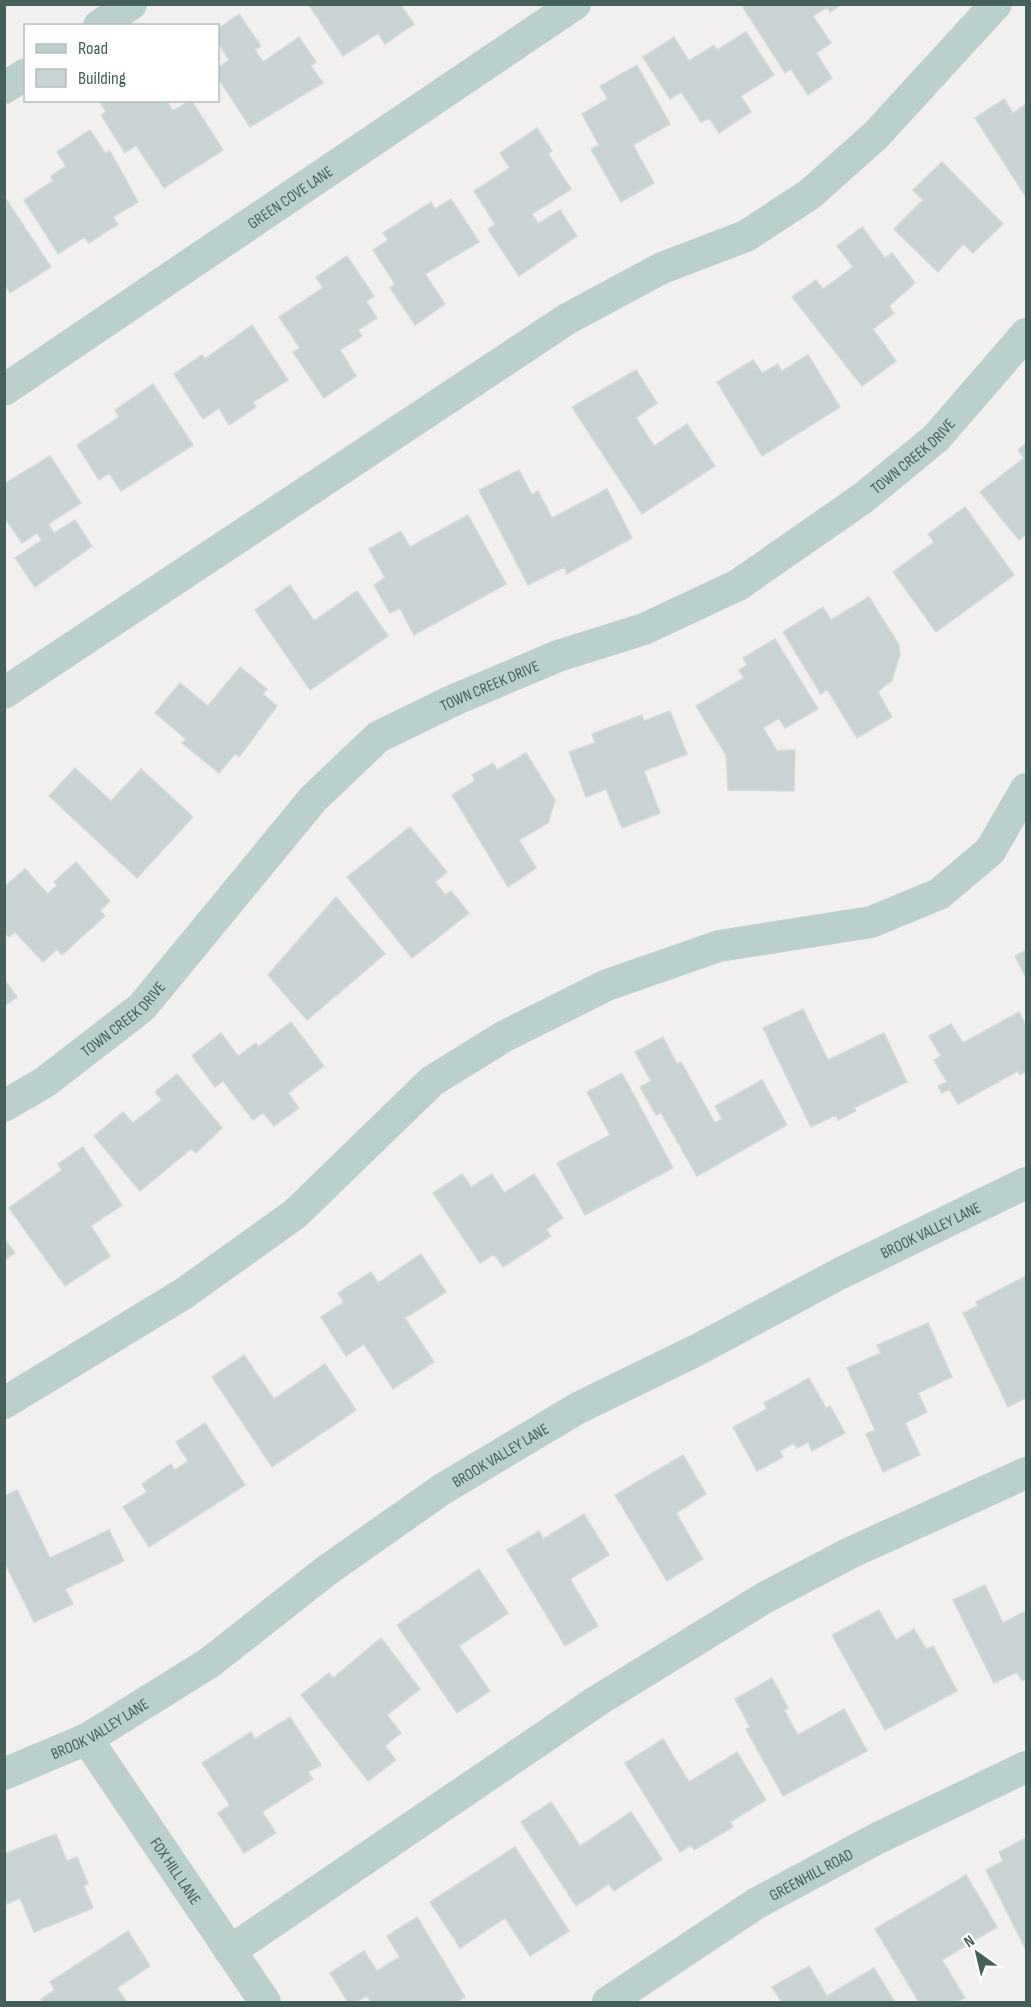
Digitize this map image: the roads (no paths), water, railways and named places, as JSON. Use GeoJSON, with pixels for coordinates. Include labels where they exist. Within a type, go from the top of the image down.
{"type":"FeatureCollection","features":[{"type":"Feature","properties":{"kind":"street"},"geometry":{"type":"LineString","coordinates":[[102,24],[131,4]]}},
{"type":"Feature","properties":{"kind":"street","name":"GREEN COVE LANE"},"geometry":{"type":"LineString","coordinates":[[4,390],[575,4]]}},
{"type":"Feature","properties":{"kind":"street"},"geometry":{"type":"LineString","coordinates":[[4,693],[567,319],[662,268],[746,236],[810,194],[876,135],[996,4]]}},
{"type":"Feature","properties":{"kind":"street"},"geometry":{"type":"LineString","coordinates":[[4,88],[24,75]]}},
{"type":"Feature","properties":{"kind":"street","name":"TOWN CREEK DRIVE"},"geometry":{"type":"LineString","coordinates":[[4,1106],[45,1082],[142,1007],[313,799],[378,737],[454,700],[558,656],[644,629],[738,585],[863,498],[936,438],[1026,334]]}},
{"type":"Feature","properties":{"kind":"street"},"geometry":{"type":"LineString","coordinates":[[4,1403],[183,1294],[295,1214],[432,1081],[503,1037],[607,985],[719,946],[871,922],[939,894],[990,851],[1026,789]]}},
{"type":"Feature","properties":{"kind":"street","name":"BROOK VALLEY LANE"},"geometry":{"type":"LineString","coordinates":[[4,1774],[87,1739],[209,1663],[326,1571],[441,1490],[568,1414],[695,1351],[841,1273],[1026,1183]]}},
{"type":"Feature","properties":{"kind":"street"},"geometry":{"type":"LineString","coordinates":[[230,1950],[597,1701],[764,1598],[850,1553],[1026,1473]]}},
{"type":"Feature","properties":{"kind":"street","name":"FOX HILL LANE"},"geometry":{"type":"LineString","coordinates":[[87,1739],[265,2002]]}},
{"type":"Feature","properties":{"kind":"street","name":"GREENHILL ROAD"},"geometry":{"type":"LineString","coordinates":[[608,2002],[757,1903],[878,1838],[1026,1767]]}}]}
